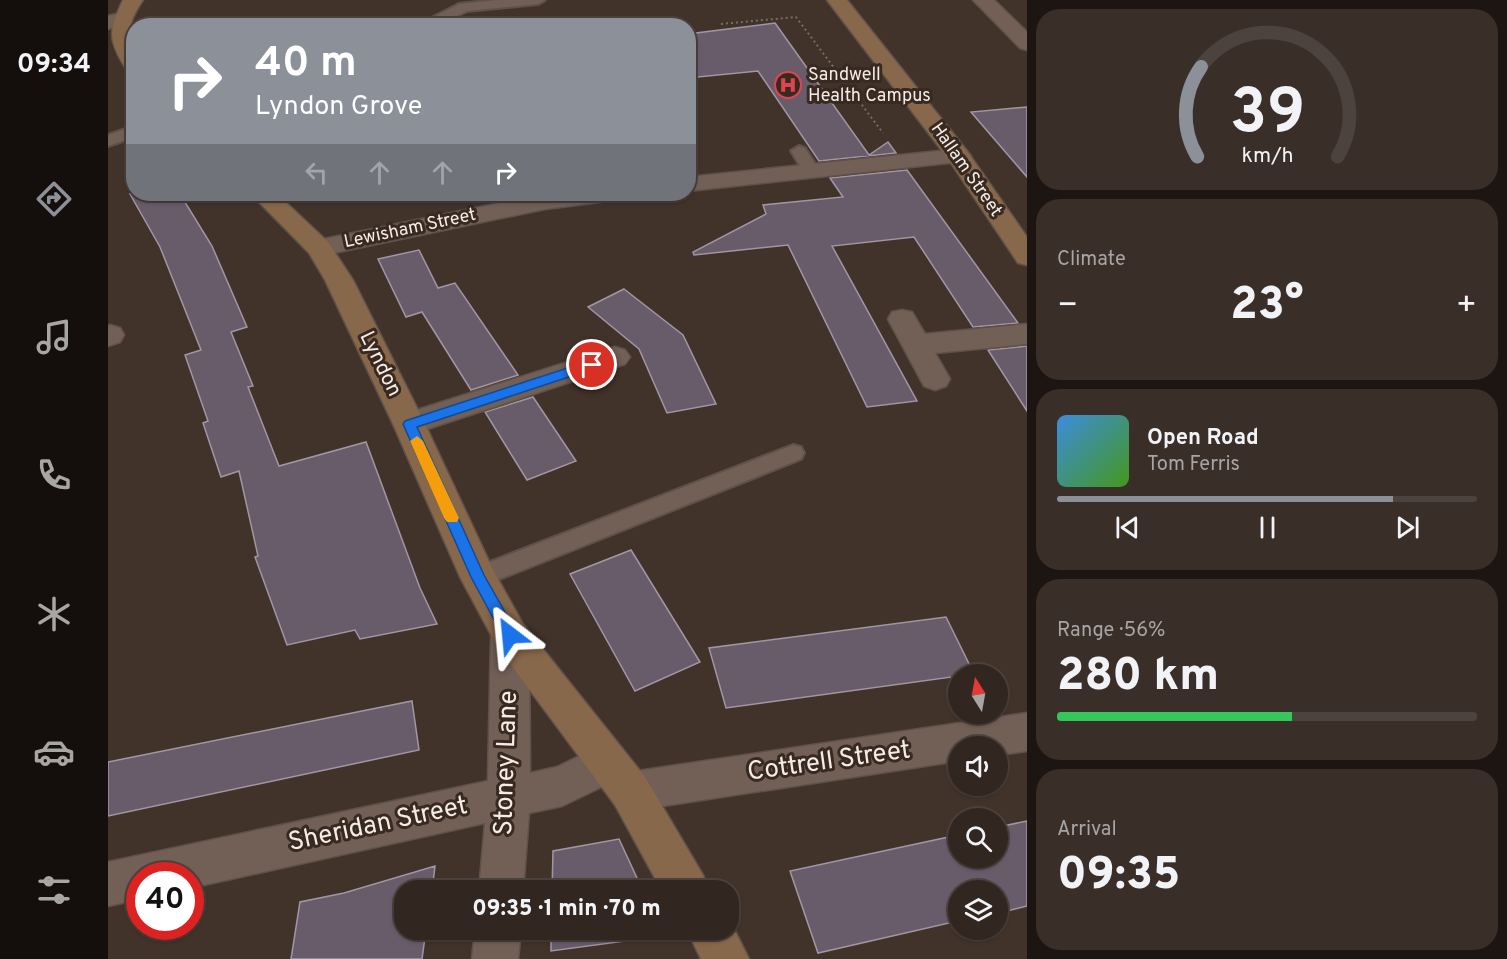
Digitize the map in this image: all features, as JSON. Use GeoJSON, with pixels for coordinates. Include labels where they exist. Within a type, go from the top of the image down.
{"type":"FeatureCollection","features":[{"type":"Feature","properties":{"kind":"street"},"geometry":{"type":"LineString","coordinates":[[126,54],[120,47],[114,21],[133,0]]}},
{"type":"Feature","properties":{"kind":"street","name":"Hallam Street"},"geometry":{"type":"LineString","coordinates":[[837,0],[959,156],[1027,257]]}},
{"type":"Feature","properties":{"kind":"street"},"geometry":{"type":"LineString","coordinates":[[983,0],[1024,36]]}},
{"type":"Feature","properties":{"kind":"street"},"geometry":{"type":"LineString","coordinates":[[696,182],[805,161],[959,156]]}},
{"type":"Feature","properties":{"kind":"street","name":"Lyndon"},"geometry":{"type":"LineString","coordinates":[[270,201],[320,248],[339,280],[410,424],[478,577],[510,635],[619,777],[680,880]]}},
{"type":"Feature","properties":{"kind":"street","name":"Lewisham Street"},"geometry":{"type":"LineString","coordinates":[[320,248],[545,201]]}},
{"type":"Feature","properties":{"kind":"street"},"geometry":{"type":"LineString","coordinates":[[902,319],[935,379]]}},
{"type":"Feature","properties":{"kind":"street"},"geometry":{"type":"LineString","coordinates":[[916,345],[1027,334]]}},
{"type":"Feature","properties":{"kind":"street"},"geometry":{"type":"LineString","coordinates":[[410,424],[615,357]]}},
{"type":"Feature","properties":{"kind":"street","name":"Stoney Lane"},"geometry":{"type":"LineString","coordinates":[[502,880],[509,796],[510,635]]}},
{"type":"Feature","properties":{"kind":"street","name":"Cottrell Street"},"geometry":{"type":"LineString","coordinates":[[619,777],[1027,732]]}},
{"type":"Feature","properties":{"kind":"street","name":"Sheridan Street"},"geometry":{"type":"LineString","coordinates":[[204,862],[509,796],[619,777]]}},
{"type":"Feature","properties":{"kind":"street","name":"Sheridan Street"},"geometry":{"type":"LineString","coordinates":[[108,884],[126,880]]}},
{"type":"Feature","properties":{"kind":"street"},"geometry":{"type":"LineString","coordinates":[[495,959],[497,940]]}},
{"type":"Feature","properties":{"kind":"street"},"geometry":{"type":"LineString","coordinates":[[716,940],[726,959]]}},
{"type":"Feature","properties":{"kind":"lane"},"geometry":{"type":"LineString","coordinates":[[437,18],[463,3],[537,0]]}},
{"type":"Feature","properties":{"kind":"lane"},"geometry":{"type":"LineString","coordinates":[[108,141],[126,134]]}},
{"type":"Feature","properties":{"kind":"lane"},"geometry":{"type":"LineString","coordinates":[[478,577],[793,453]]}},
{"type":"Feature","properties":{"kind":"path"},"geometry":{"type":"LineString","coordinates":[[722,24],[796,17],[890,141]]}},
{"type":"Feature","properties":{"kind":"building"},"geometry":{"type":"Polygon","coordinates":[[[775,23],[869,155],[888,142],[896,153],[819,161],[758,71],[696,77],[696,33],[775,23]]]}},
{"type":"Feature","properties":{"kind":"building"},"geometry":{"type":"Polygon","coordinates":[[[1027,107],[1027,177],[971,112],[1027,107]]]}},
{"type":"Feature","properties":{"kind":"building"},"geometry":{"type":"Polygon","coordinates":[[[907,170],[1018,323],[973,327],[914,237],[832,246],[917,401],[867,407],[788,245],[694,255],[693,252],[766,214],[763,205],[843,197],[830,178],[907,170]]]}},
{"type":"Feature","properties":{"kind":"building"},"geometry":{"type":"Polygon","coordinates":[[[134,201],[184,201],[212,246],[247,327],[231,332],[253,386],[248,387],[279,466],[366,442],[420,588],[437,624],[360,639],[355,630],[287,645],[255,557],[258,556],[239,471],[221,477],[203,423],[208,421],[185,355],[201,350],[160,247],[134,201]]]}},
{"type":"Feature","properties":{"kind":"building"},"geometry":{"type":"Polygon","coordinates":[[[419,250],[438,288],[455,283],[518,375],[471,390],[422,312],[406,317],[378,259],[419,250]]]}},
{"type":"Feature","properties":{"kind":"building"},"geometry":{"type":"Polygon","coordinates":[[[624,289],[683,335],[716,404],[667,413],[639,349],[588,307],[624,289]]]}},
{"type":"Feature","properties":{"kind":"building"},"geometry":{"type":"Polygon","coordinates":[[[1027,346],[1027,411],[988,350],[1027,346]]]}},
{"type":"Feature","properties":{"kind":"building"},"geometry":{"type":"Polygon","coordinates":[[[533,397],[576,461],[527,480],[485,412],[533,397]]]}},
{"type":"Feature","properties":{"kind":"building"},"geometry":{"type":"Polygon","coordinates":[[[631,550],[700,662],[635,691],[570,574],[631,550]]]}},
{"type":"Feature","properties":{"kind":"building"},"geometry":{"type":"Polygon","coordinates":[[[946,617],[969,664],[948,664],[948,678],[726,708],[709,648],[946,617]]]}},
{"type":"Feature","properties":{"kind":"building"},"geometry":{"type":"Polygon","coordinates":[[[412,701],[419,750],[108,816],[108,762],[412,701]]]}},
{"type":"Feature","properties":{"kind":"building"},"geometry":{"type":"Polygon","coordinates":[[[1027,821],[1027,906],[1008,911],[1008,880],[948,880],[948,923],[818,953],[790,871],[948,837],[948,868],[1008,868],[1008,825],[1027,821]]]}},
{"type":"Feature","properties":{"kind":"building"},"geometry":{"type":"Polygon","coordinates":[[[619,839],[638,880],[552,880],[553,851],[619,839]]]}},
{"type":"Feature","properties":{"kind":"building"},"geometry":{"type":"Polygon","coordinates":[[[435,866],[433,880],[394,880],[394,940],[425,940],[422,959],[291,959],[300,902],[344,893],[435,866]]]}},
{"type":"Feature","properties":{"kind":"building"},"geometry":{"type":"Polygon","coordinates":[[[551,940],[633,940],[551,951],[551,940]]]}},
{"type":"Feature","properties":{"kind":"slow traffic"},"geometry":{"type":"LineString","coordinates":[[417,441],[452,518]]}},
{"type":"Feature","properties":{"kind":"place","name":"Sandwell Health Campus"},"geometry":{"type":"Point","coordinates":[788,85]}},
{"type":"Feature","properties":{"kind":"route"},"geometry":{"type":"LineString","coordinates":[[510,635],[478,577],[410,424],[592,365]]}}]}
